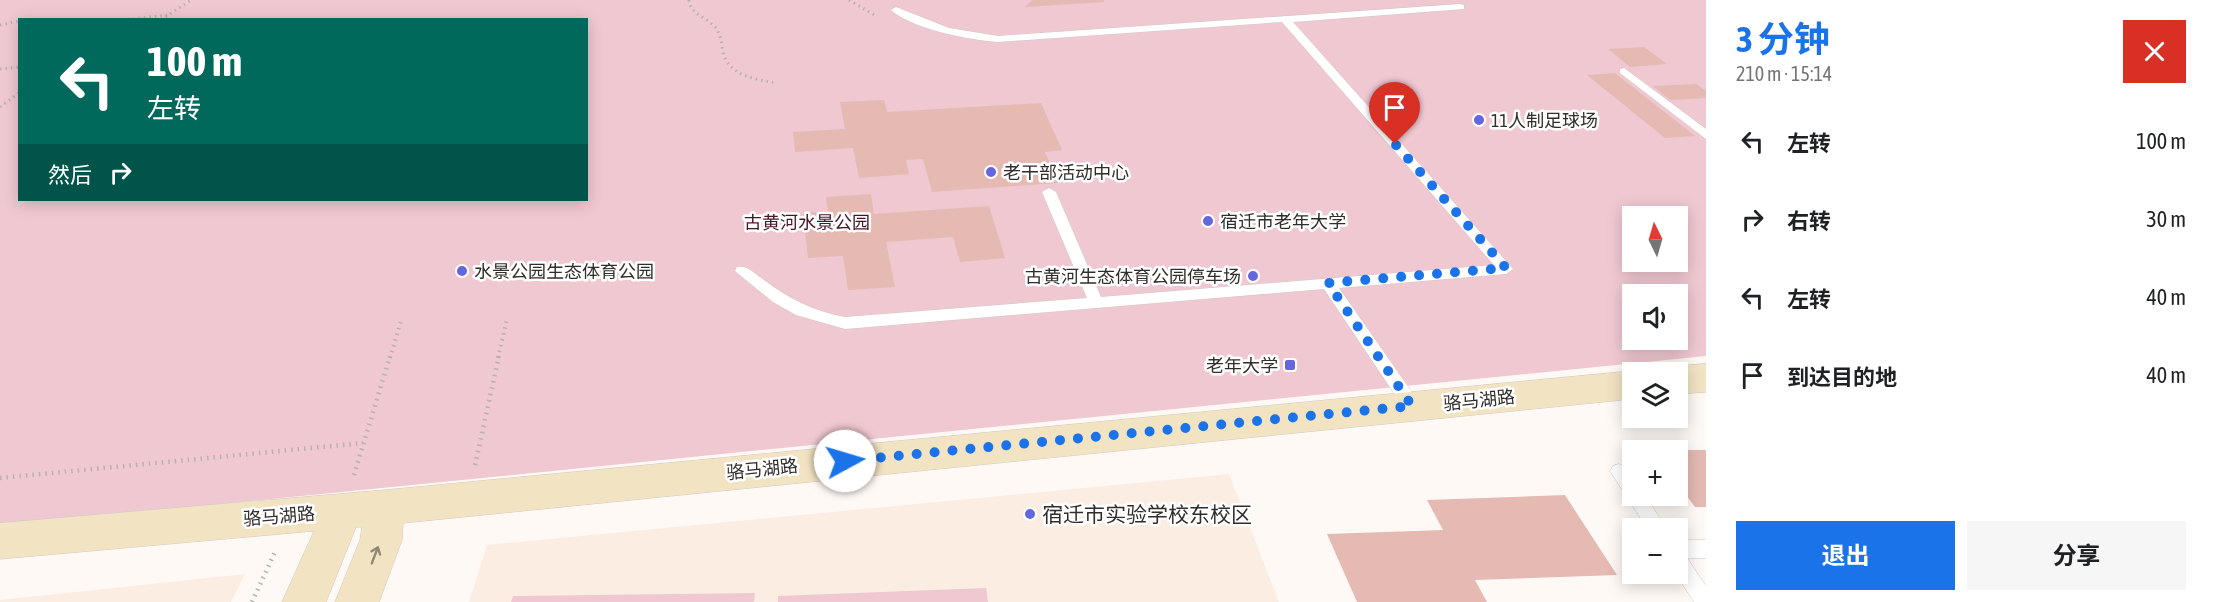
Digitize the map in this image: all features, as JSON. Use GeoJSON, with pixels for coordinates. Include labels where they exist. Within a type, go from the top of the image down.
{"type":"FeatureCollection","features":[{"type":"Feature","properties":{"kind":"street"},"geometry":{"type":"LineString","coordinates":[[1688,380],[1706,378]]}},
{"type":"Feature","properties":{"kind":"street","name":"骆马湖路"},"geometry":{"type":"LineString","coordinates":[[0,541],[385,507],[1622,386]]}},
{"type":"Feature","properties":{"kind":"street"},"geometry":{"type":"LineString","coordinates":[[357,602],[381,540],[385,507]]}},
{"type":"Feature","properties":{"kind":"street"},"geometry":{"type":"LineString","coordinates":[[304,602],[343,510]]}},
{"type":"Feature","properties":{"kind":"lane"},"geometry":{"type":"LineString","coordinates":[[896,10],[940,30],[970,38],[998,39],[1460,7]]}},
{"type":"Feature","properties":{"kind":"lane"},"geometry":{"type":"LineString","coordinates":[[742,271],[794,309],[818,319],[845,323],[1506,268],[1285,20]]}},
{"type":"Feature","properties":{"kind":"lane"},"geometry":{"type":"LineString","coordinates":[[1624,72],[1706,135]]}},
{"type":"Feature","properties":{"kind":"lane"},"geometry":{"type":"LineString","coordinates":[[1049,192],[1096,302]]}},
{"type":"Feature","properties":{"kind":"lane"},"geometry":{"type":"LineString","coordinates":[[1328,283],[1412,406]]}},
{"type":"Feature","properties":{"kind":"lane"},"geometry":{"type":"LineString","coordinates":[[1619,471],[1622,475]]}},
{"type":"Feature","properties":{"kind":"lane"},"geometry":{"type":"LineString","coordinates":[[1688,549],[1706,549]]}},
{"type":"Feature","properties":{"kind":"lane"},"geometry":{"type":"LineString","coordinates":[[1688,575],[1706,602]]}},
{"type":"Feature","properties":{"kind":"path"},"geometry":{"type":"LineString","coordinates":[[164,18],[191,0]]}},
{"type":"Feature","properties":{"kind":"path"},"geometry":{"type":"LineString","coordinates":[[689,0],[688,5],[691,9],[713,25],[717,31],[728,66],[753,79],[776,83]]}},
{"type":"Feature","properties":{"kind":"path"},"geometry":{"type":"LineString","coordinates":[[849,0],[867,12],[884,18]]}},
{"type":"Feature","properties":{"kind":"path"},"geometry":{"type":"LineString","coordinates":[[140,18],[168,15]]}},
{"type":"Feature","properties":{"kind":"path"},"geometry":{"type":"LineString","coordinates":[[0,24],[18,21]]}},
{"type":"Feature","properties":{"kind":"path"},"geometry":{"type":"LineString","coordinates":[[0,69],[18,67]]}},
{"type":"Feature","properties":{"kind":"path"},"geometry":{"type":"LineString","coordinates":[[0,107],[18,94]]}},
{"type":"Feature","properties":{"kind":"path"},"geometry":{"type":"LineString","coordinates":[[343,510],[402,318]]}},
{"type":"Feature","properties":{"kind":"path"},"geometry":{"type":"LineString","coordinates":[[468,498],[507,320]]}},
{"type":"Feature","properties":{"kind":"path"},"geometry":{"type":"LineString","coordinates":[[0,478],[363,443]]}},
{"type":"Feature","properties":{"kind":"path"},"geometry":{"type":"LineString","coordinates":[[252,602],[291,515]]}},
{"type":"Feature","properties":{"kind":"shaded area","name":"宿迁市实验学校东校区"},"geometry":{"type":"Polygon","coordinates":[[[1229,474],[1279,602],[469,602],[487,545],[1229,474]]]}},
{"type":"Feature","properties":{"kind":"shaded area"},"geometry":{"type":"Polygon","coordinates":[[[245,574],[231,602],[0,602],[0,600],[245,574]]]}},
{"type":"Feature","properties":{"kind":"green space","name":"古黄河水景公园"},"geometry":{"type":"Polygon","coordinates":[[[0,0],[1706,0],[1706,356],[1622,362],[1622,364],[0,526],[0,0]]]}},
{"type":"Feature","properties":{"kind":"green space"},"geometry":{"type":"Polygon","coordinates":[[[986,588],[988,602],[778,602],[778,596],[986,588]]]}},
{"type":"Feature","properties":{"kind":"green space"},"geometry":{"type":"Polygon","coordinates":[[[755,593],[754,602],[511,602],[513,596],[755,593]]]}},
{"type":"Feature","properties":{"kind":"building"},"geometry":{"type":"Polygon","coordinates":[[[1032,0],[1104,0],[1104,2],[1025,7],[1032,0]]]}},
{"type":"Feature","properties":{"kind":"building"},"geometry":{"type":"Polygon","coordinates":[[[1644,47],[1667,64],[1630,67],[1608,49],[1644,47]]]}},
{"type":"Feature","properties":{"kind":"building"},"geometry":{"type":"Polygon","coordinates":[[[1615,73],[1695,136],[1665,138],[1587,75],[1615,73]]]}},
{"type":"Feature","properties":{"kind":"building"},"geometry":{"type":"Polygon","coordinates":[[[1696,84],[1706,91],[1706,98],[1670,100],[1653,86],[1696,84]]]}},
{"type":"Feature","properties":{"kind":"building"},"geometry":{"type":"Polygon","coordinates":[[[884,100],[887,112],[1041,103],[1062,150],[1045,152],[1058,183],[932,192],[923,159],[906,160],[909,174],[859,178],[853,148],[795,152],[793,132],[845,129],[840,102],[884,100]]]}},
{"type":"Feature","properties":{"kind":"building"},"geometry":{"type":"Polygon","coordinates":[[[871,194],[874,214],[989,206],[1005,258],[960,262],[953,237],[886,242],[895,287],[848,290],[843,256],[808,258],[803,213],[828,211],[826,197],[871,194]]]}},
{"type":"Feature","properties":{"kind":"building"},"geometry":{"type":"Polygon","coordinates":[[[1688,450],[1706,450],[1706,507],[1695,507],[1688,498],[1688,450]]]}},
{"type":"Feature","properties":{"kind":"building"},"geometry":{"type":"Polygon","coordinates":[[[1565,495],[1617,575],[1475,580],[1487,602],[1357,602],[1327,534],[1443,530],[1427,500],[1565,495]]]}},
{"type":"Feature","properties":{"kind":"place","name":"11人制足球场"},"geometry":{"type":"Point","coordinates":[1479,120]}},
{"type":"Feature","properties":{"kind":"place","name":"老干部活动中心"},"geometry":{"type":"Point","coordinates":[991,172]}},
{"type":"Feature","properties":{"kind":"place","name":"宿迁市老年大学"},"geometry":{"type":"Point","coordinates":[1208,221]}},
{"type":"Feature","properties":{"kind":"place","name":"水景公园生态体育公园"},"geometry":{"type":"Point","coordinates":[462,271]}},
{"type":"Feature","properties":{"kind":"place","name":"古黄河生态体育公园停车场"},"geometry":{"type":"Point","coordinates":[1253,276]}},
{"type":"Feature","properties":{"kind":"place","name":"老年大学"},"geometry":{"type":"Point","coordinates":[1290,365]}},
{"type":"Feature","properties":{"kind":"place","name":"宿迁市实验学校东校区"},"geometry":{"type":"Point","coordinates":[1030,514]}},
{"type":"Feature","properties":{"kind":"route"},"geometry":{"type":"LineString","coordinates":[[845,461],[1412,406],[1328,283],[1506,268],[1395,144]]}}]}
